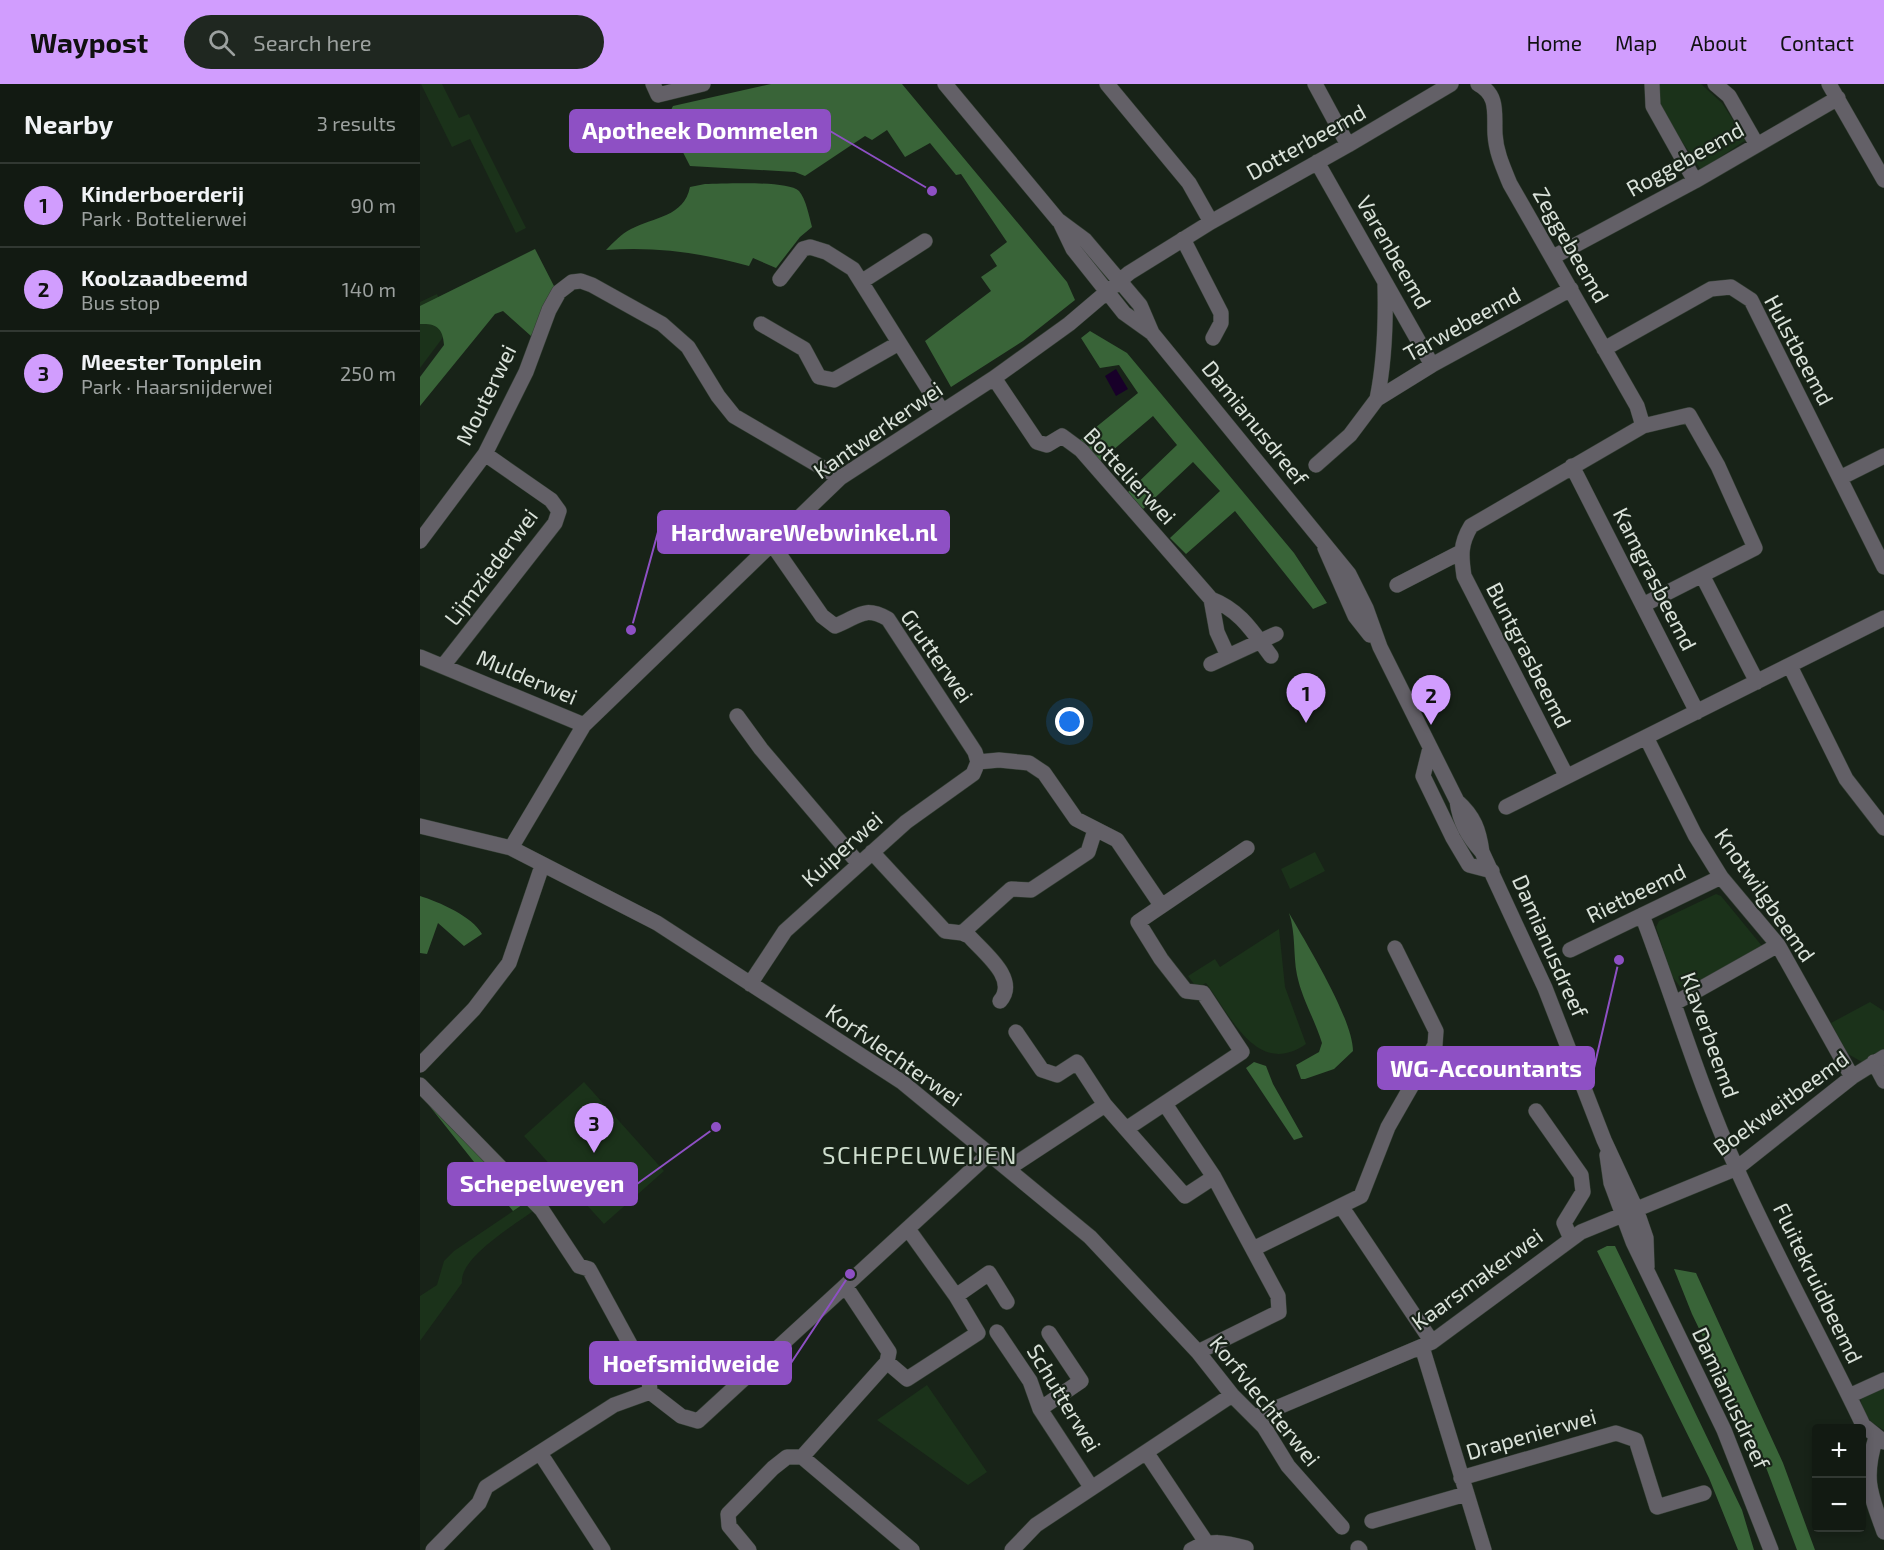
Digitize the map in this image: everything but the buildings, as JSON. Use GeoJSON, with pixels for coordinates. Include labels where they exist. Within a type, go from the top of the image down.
{"type":"FeatureCollection","features":[{"type":"Feature","properties":{"kind":"street"},"geometry":{"type":"LineString","coordinates":[[656,90],[703,84]]}},
{"type":"Feature","properties":{"kind":"street","name":"Damianusdreef"},"geometry":{"type":"LineString","coordinates":[[945,84],[1058,220],[1073,249],[1114,286],[1124,313],[1152,333],[1323,542],[1338,557],[1349,574],[1366,608],[1380,647],[1456,801],[1470,813],[1480,832],[1482,852],[1562,1027],[1629,1211],[1646,1238],[1647,1267],[1671,1323],[1724,1430],[1771,1550]]}},
{"type":"Feature","properties":{"kind":"street"},"geometry":{"type":"LineString","coordinates":[[1107,84],[1189,183],[1211,222]]}},
{"type":"Feature","properties":{"kind":"street"},"geometry":{"type":"LineString","coordinates":[[1315,84],[1348,145]]}},
{"type":"Feature","properties":{"kind":"street","name":"Dotterbeemd"},"geometry":{"type":"LineString","coordinates":[[1114,286],[1211,222],[1451,84]]}},
{"type":"Feature","properties":{"kind":"street","name":"Zeggebeemd"},"geometry":{"type":"LineString","coordinates":[[1478,84],[1487,89],[1496,108],[1495,134],[1500,161],[1637,406],[1643,426]]}},
{"type":"Feature","properties":{"kind":"street"},"geometry":{"type":"LineString","coordinates":[[1652,84],[1653,106],[1695,181]]}},
{"type":"Feature","properties":{"kind":"street"},"geometry":{"type":"LineString","coordinates":[[1715,84],[1730,96],[1757,145]]}},
{"type":"Feature","properties":{"kind":"street"},"geometry":{"type":"LineString","coordinates":[[1829,84],[1884,180]]}},
{"type":"Feature","properties":{"kind":"street","name":"Roggebeemd"},"geometry":{"type":"LineString","coordinates":[[1552,257],[1695,181],[1838,98]]}},
{"type":"Feature","properties":{"kind":"street","name":"Varenbeemd"},"geometry":{"type":"LineString","coordinates":[[1317,162],[1432,364]]}},
{"type":"Feature","properties":{"kind":"street"},"geometry":{"type":"LineString","coordinates":[[1183,239],[1221,312],[1221,323],[1213,338]]}},
{"type":"Feature","properties":{"kind":"street"},"geometry":{"type":"LineString","coordinates":[[861,282],[925,241]]}},
{"type":"Feature","properties":{"kind":"street"},"geometry":{"type":"LineString","coordinates":[[780,279],[803,249],[810,247],[826,252],[853,270],[942,411]]}},
{"type":"Feature","properties":{"kind":"street","name":"Mouterwei"},"geometry":{"type":"LineString","coordinates":[[423,530],[485,454],[526,372],[549,310],[559,292],[572,282],[581,281],[662,324],[688,347],[718,396],[734,416],[840,478]]}},
{"type":"Feature","properties":{"kind":"street","name":"Tarwebeemd"},"geometry":{"type":"LineString","coordinates":[[1377,399],[1387,330],[1385,281]]}},
{"type":"Feature","properties":{"kind":"street","name":"Kantwerkerwei"},"geometry":{"type":"LineString","coordinates":[[511,848],[584,725],[840,478],[994,378],[1069,324],[1114,286]]}},
{"type":"Feature","properties":{"kind":"street","name":"Hulstbeemd"},"geometry":{"type":"LineString","coordinates":[[1604,349],[1711,289],[1731,287],[1751,300],[1884,567]]}},
{"type":"Feature","properties":{"kind":"street","name":"Tarwebeemd"},"geometry":{"type":"LineString","coordinates":[[1316,465],[1350,435],[1377,399],[1432,364],[1571,289]]}},
{"type":"Feature","properties":{"kind":"street"},"geometry":{"type":"LineString","coordinates":[[761,324],[804,349],[819,377],[834,380],[899,344]]}},
{"type":"Feature","properties":{"kind":"street","name":"Bottelierwei"},"geometry":{"type":"LineString","coordinates":[[994,378],[1037,442],[1047,446],[1062,436],[1081,450],[1211,599],[1227,605],[1245,620],[1271,656]]}},
{"type":"Feature","properties":{"kind":"street"},"geometry":{"type":"LineString","coordinates":[[1397,585],[1461,552],[1463,538],[1471,526],[1572,466],[1643,426],[1689,415],[1746,524],[1755,548],[1643,605]]}},
{"type":"Feature","properties":{"kind":"street","name":"Lijmziederwei"},"geometry":{"type":"LineString","coordinates":[[443,666],[555,523],[559,511],[551,500],[485,454]]}},
{"type":"Feature","properties":{"kind":"street"},"geometry":{"type":"LineString","coordinates":[[1840,478],[1884,456]]}},
{"type":"Feature","properties":{"kind":"street","name":"Kamgrasbeemd"},"geometry":{"type":"LineString","coordinates":[[1572,466],[1697,712]]}},
{"type":"Feature","properties":{"kind":"street","name":"Grutterwei"},"geometry":{"type":"LineString","coordinates":[[772,544],[822,616],[835,626],[863,611],[877,613],[888,619],[975,752],[978,762]]}},
{"type":"Feature","properties":{"kind":"street","name":"Buntgrasbeemd"},"geometry":{"type":"LineString","coordinates":[[1461,552],[1464,576],[1566,775]]}},
{"type":"Feature","properties":{"kind":"street"},"geometry":{"type":"LineString","coordinates":[[1702,575],[1756,682]]}},
{"type":"Feature","properties":{"kind":"street"},"geometry":{"type":"LineString","coordinates":[[1211,599],[1216,632],[1228,656]]}},
{"type":"Feature","properties":{"kind":"street"},"geometry":{"type":"LineString","coordinates":[[1506,807],[1884,618]]}},
{"type":"Feature","properties":{"kind":"street"},"geometry":{"type":"LineString","coordinates":[[1211,664],[1276,634]]}},
{"type":"Feature","properties":{"kind":"street","name":"Mulderwei"},"geometry":{"type":"LineString","coordinates":[[420,657],[584,725]]}},
{"type":"Feature","properties":{"kind":"street"},"geometry":{"type":"LineString","coordinates":[[1790,666],[1846,779],[1884,828]]}},
{"type":"Feature","properties":{"kind":"street"},"geometry":{"type":"LineString","coordinates":[[737,716],[761,749],[859,864]]}},
{"type":"Feature","properties":{"kind":"street","name":"Knotwilgbeemd"},"geometry":{"type":"LineString","coordinates":[[1646,736],[1695,835],[1721,877],[1778,945],[1852,1077]]}},
{"type":"Feature","properties":{"kind":"street","name":"Damianusdreef"},"geometry":{"type":"LineString","coordinates":[[1430,748],[1423,776],[1452,838],[1469,865],[1492,871]]}},
{"type":"Feature","properties":{"kind":"street"},"geometry":{"type":"LineString","coordinates":[[978,762],[999,760],[1029,763],[1044,773],[1076,819],[1116,840],[1161,904]]}},
{"type":"Feature","properties":{"kind":"street","name":"Kuiperwei"},"geometry":{"type":"LineString","coordinates":[[750,984],[785,931],[906,822],[973,774],[978,762]]}},
{"type":"Feature","properties":{"kind":"street","name":"Korfvlechterwei"},"geometry":{"type":"LineString","coordinates":[[420,826],[511,848],[542,866],[657,923],[902,1082],[1009,1168],[1089,1237],[1198,1352],[1232,1395],[1255,1417],[1288,1466],[1342,1527]]}},
{"type":"Feature","properties":{"kind":"street"},"geometry":{"type":"LineString","coordinates":[[962,933],[1011,889],[1031,890],[1088,852],[1095,830]]}},
{"type":"Feature","properties":{"kind":"street"},"geometry":{"type":"LineString","coordinates":[[1126,1129],[1242,1052],[1203,993],[1186,991],[1161,959],[1138,921],[1247,848]]}},
{"type":"Feature","properties":{"kind":"street"},"geometry":{"type":"LineString","coordinates":[[872,852],[945,931],[969,936],[1004,976],[1007,985],[1006,994],[1000,1001]]}},
{"type":"Feature","properties":{"kind":"street"},"geometry":{"type":"LineString","coordinates":[[424,1061],[474,1009],[509,963],[542,866]]}},
{"type":"Feature","properties":{"kind":"street","name":"Rietbeemd"},"geometry":{"type":"LineString","coordinates":[[1570,950],[1721,877]]}},
{"type":"Feature","properties":{"kind":"street","name":"Klaverbeemd"},"geometry":{"type":"LineString","coordinates":[[1642,915],[1675,1003],[1694,1068],[1737,1168]]}},
{"type":"Feature","properties":{"kind":"street"},"geometry":{"type":"LineString","coordinates":[[1675,1003],[1778,945]]}},
{"type":"Feature","properties":{"kind":"street"},"geometry":{"type":"LineString","coordinates":[[1253,1249],[1361,1196],[1388,1127],[1435,1045],[1436,1031],[1395,948]]}},
{"type":"Feature","properties":{"kind":"street"},"geometry":{"type":"LineString","coordinates":[[1016,1032],[1042,1070],[1057,1075],[1077,1062],[1105,1105],[1185,1196],[1214,1177]]}},
{"type":"Feature","properties":{"kind":"street"},"geometry":{"type":"LineString","coordinates":[[1879,1060],[1884,1081]]}},
{"type":"Feature","properties":{"kind":"street","name":"Boekweitbeemd"},"geometry":{"type":"LineString","coordinates":[[1629,1211],[1737,1168],[1852,1077],[1879,1060]]}},
{"type":"Feature","properties":{"kind":"street"},"geometry":{"type":"LineString","coordinates":[[420,1085],[542,1210],[579,1266],[589,1269],[608,1299],[609,1310],[649,1379],[650,1392],[681,1416],[698,1421],[989,1154]]}},
{"type":"Feature","properties":{"kind":"street"},"geometry":{"type":"LineString","coordinates":[[1165,1104],[1214,1177],[1278,1296],[1279,1312],[1198,1352]]}},
{"type":"Feature","properties":{"kind":"street"},"geometry":{"type":"LineString","coordinates":[[1009,1168],[1105,1105]]}},
{"type":"Feature","properties":{"kind":"street"},"geometry":{"type":"LineString","coordinates":[[1536,1111],[1581,1175],[1583,1192],[1564,1223],[1571,1239]]}},
{"type":"Feature","properties":{"kind":"street","name":"Fluitekruidbeemd"},"geometry":{"type":"LineString","coordinates":[[1737,1168],[1863,1425],[1880,1440]]}},
{"type":"Feature","properties":{"kind":"street"},"geometry":{"type":"LineString","coordinates":[[1341,1206],[1427,1345],[1461,1478],[1484,1550]]}},
{"type":"Feature","properties":{"kind":"street","name":"Kaarsmakerwei"},"geometry":{"type":"LineString","coordinates":[[1255,1417],[1427,1345],[1581,1232],[1629,1211]]}},
{"type":"Feature","properties":{"kind":"street"},"geometry":{"type":"LineString","coordinates":[[887,1362],[907,1379],[978,1333],[956,1296],[908,1229]]}},
{"type":"Feature","properties":{"kind":"street"},"geometry":{"type":"LineString","coordinates":[[956,1296],[989,1273],[1007,1302]]}},
{"type":"Feature","properties":{"kind":"street"},"geometry":{"type":"LineString","coordinates":[[802,1457],[887,1362],[889,1352],[846,1287]]}},
{"type":"Feature","properties":{"kind":"street","name":"Schutterwei"},"geometry":{"type":"LineString","coordinates":[[997,1332],[1030,1381],[1040,1409],[1091,1486]]}},
{"type":"Feature","properties":{"kind":"street"},"geometry":{"type":"LineString","coordinates":[[1040,1409],[1081,1381],[1049,1334]]}},
{"type":"Feature","properties":{"kind":"street"},"geometry":{"type":"LineString","coordinates":[[1849,1396],[1884,1380]]}},
{"type":"Feature","properties":{"kind":"street"},"geometry":{"type":"LineString","coordinates":[[433,1550],[479,1503],[486,1487],[614,1405],[650,1392]]}},
{"type":"Feature","properties":{"kind":"street","name":"Schutterwei"},"geometry":{"type":"LineString","coordinates":[[1012,1550],[1036,1525],[1091,1486],[1232,1395]]}},
{"type":"Feature","properties":{"kind":"street","name":"Drapenierwei"},"geometry":{"type":"LineString","coordinates":[[1461,1478],[1616,1433],[1636,1440],[1657,1507],[1704,1493]]}},
{"type":"Feature","properties":{"kind":"street"},"geometry":{"type":"LineString","coordinates":[[1880,1440],[1868,1464],[1870,1493],[1884,1532]]}},
{"type":"Feature","properties":{"kind":"street"},"geometry":{"type":"LineString","coordinates":[[1146,1452],[1206,1542]]}},
{"type":"Feature","properties":{"kind":"street"},"geometry":{"type":"LineString","coordinates":[[540,1453],[603,1550]]}},
{"type":"Feature","properties":{"kind":"street"},"geometry":{"type":"LineString","coordinates":[[749,1550],[729,1526],[728,1514],[773,1468],[787,1457],[802,1457],[912,1550]]}},
{"type":"Feature","properties":{"kind":"street"},"geometry":{"type":"LineString","coordinates":[[1372,1521],[1466,1494]]}},
{"type":"Feature","properties":{"kind":"street"},"geometry":{"type":"LineString","coordinates":[[1191,1550],[1206,1542],[1228,1543],[1246,1548]]}},
{"type":"Feature","properties":{"kind":"green space"},"geometry":{"type":"Polygon","coordinates":[[[421,84],[442,84],[459,118],[469,114],[526,228],[516,233],[470,139],[452,147],[421,84]]]}},
{"type":"Feature","properties":{"kind":"green space"},"geometry":{"type":"Polygon","coordinates":[[[771,84],[902,84],[1067,282],[1075,300],[1023,341],[951,387],[925,341],[991,291],[981,277],[997,266],[990,255],[1007,242],[961,174],[956,175],[930,143],[905,157],[887,130],[872,140],[865,136],[805,176],[795,172],[690,166],[667,118],[673,106],[771,84]]]}},
{"type":"Feature","properties":{"kind":"green space"},"geometry":{"type":"Polygon","coordinates":[[[1657,84],[1701,84],[1722,103],[1746,140],[1701,170],[1660,108],[1657,84]]]}},
{"type":"Feature","properties":{"kind":"green space"},"geometry":{"type":"Polygon","coordinates":[[[705,184],[769,184],[792,188],[799,191],[804,198],[812,227],[800,237],[776,268],[753,258],[749,266],[714,257],[678,252],[642,249],[606,250],[627,231],[675,210],[687,197],[690,187],[705,184]]]}},
{"type":"Feature","properties":{"kind":"green space"},"geometry":{"type":"Polygon","coordinates":[[[535,249],[555,288],[531,336],[503,311],[495,314],[420,406],[420,377],[444,345],[438,328],[430,324],[420,324],[420,306],[535,249]]]}},
{"type":"Feature","properties":{"kind":"green space"},"geometry":{"type":"Polygon","coordinates":[[[437,294],[450,328],[420,368],[420,302],[437,294]]]}},
{"type":"Feature","properties":{"kind":"green space"},"geometry":{"type":"Polygon","coordinates":[[[1090,331],[1127,353],[1294,553],[1327,603],[1313,609],[1235,511],[1186,554],[1170,538],[1220,491],[1193,462],[1143,509],[1128,492],[1177,445],[1153,416],[1099,462],[1079,441],[1138,393],[1119,365],[1100,368],[1081,338],[1090,331]]]}},
{"type":"Feature","properties":{"kind":"green space"},"geometry":{"type":"Polygon","coordinates":[[[1315,852],[1325,871],[1290,889],[1281,869],[1315,852]]]}},
{"type":"Feature","properties":{"kind":"green space"},"geometry":{"type":"Polygon","coordinates":[[[1716,894],[1721,896],[1762,946],[1691,986],[1681,988],[1672,976],[1656,927],[1659,921],[1716,894]]]}},
{"type":"Feature","properties":{"kind":"green space"},"geometry":{"type":"Polygon","coordinates":[[[420,896],[463,916],[471,921],[482,934],[464,946],[438,923],[427,954],[420,953],[420,896]]]}},
{"type":"Feature","properties":{"kind":"green space"},"geometry":{"type":"Polygon","coordinates":[[[1289,913],[1337,1001],[1351,1037],[1353,1051],[1334,1069],[1305,1079],[1301,1079],[1296,1065],[1319,1052],[1322,1043],[1299,984],[1289,913]]]}},
{"type":"Feature","properties":{"kind":"green space"},"geometry":{"type":"Polygon","coordinates":[[[1279,929],[1285,987],[1306,1044],[1289,1052],[1273,1053],[1259,1048],[1247,1039],[1206,983],[1197,988],[1188,976],[1215,959],[1220,967],[1279,929]]]}},
{"type":"Feature","properties":{"kind":"green space"},"geometry":{"type":"Polygon","coordinates":[[[1870,1002],[1884,1011],[1884,1049],[1862,1062],[1848,1054],[1831,1023],[1870,1002]]]}},
{"type":"Feature","properties":{"kind":"green space"},"geometry":{"type":"Polygon","coordinates":[[[1254,1062],[1266,1066],[1273,1084],[1303,1137],[1294,1140],[1246,1068],[1254,1062]]]}},
{"type":"Feature","properties":{"kind":"green space"},"geometry":{"type":"Polygon","coordinates":[[[584,1082],[664,1171],[604,1224],[524,1136],[584,1082]]]}},
{"type":"Feature","properties":{"kind":"green space"},"geometry":{"type":"Polygon","coordinates":[[[420,1094],[528,1201],[513,1211],[420,1094]]]}},
{"type":"Feature","properties":{"kind":"green space"},"geometry":{"type":"Polygon","coordinates":[[[528,1201],[536,1209],[490,1242],[469,1263],[463,1273],[462,1283],[420,1341],[420,1296],[437,1285],[444,1261],[454,1251],[528,1201]]]}},
{"type":"Feature","properties":{"kind":"green space"},"geometry":{"type":"Polygon","coordinates":[[[1607,1246],[1615,1246],[1742,1510],[1754,1550],[1738,1550],[1709,1478],[1597,1251],[1607,1246]]]}},
{"type":"Feature","properties":{"kind":"green space"},"geometry":{"type":"Polygon","coordinates":[[[1674,1269],[1696,1273],[1783,1463],[1815,1550],[1797,1550],[1767,1470],[1692,1314],[1674,1269]]]}},
{"type":"Feature","properties":{"kind":"green space"},"geometry":{"type":"Polygon","coordinates":[[[927,1385],[987,1472],[968,1485],[877,1420],[927,1385]]]}},
{"type":"Feature","properties":{"kind":"green space"},"geometry":{"type":"Polygon","coordinates":[[[1884,1387],[1884,1430],[1868,1418],[1861,1399],[1884,1387]]]}},
{"type":"Feature","properties":{"kind":"shaded area"},"geometry":{"type":"Polygon","coordinates":[[[1116,369],[1128,389],[1116,396],[1105,376],[1116,369]]]}},
{"type":"Feature","properties":{"kind":"place","name":"Apotheek Dommelen"},"geometry":{"type":"Point","coordinates":[932,191]}},
{"type":"Feature","properties":{"kind":"place","name":"HardwareWebwinkel.nl"},"geometry":{"type":"Point","coordinates":[631,630]}},
{"type":"Feature","properties":{"kind":"place","name":"Kinderboerderij"},"geometry":{"type":"Point","coordinates":[1306,723]}},
{"type":"Feature","properties":{"kind":"place","name":"Koolzaadbeemd"},"geometry":{"type":"Point","coordinates":[1431,725]}},
{"type":"Feature","properties":{"kind":"place","name":"WG-Accountants"},"geometry":{"type":"Point","coordinates":[1619,960]}},
{"type":"Feature","properties":{"kind":"place","name":"Schepelweyen"},"geometry":{"type":"Point","coordinates":[716,1127]}},
{"type":"Feature","properties":{"kind":"place","name":"Meester Tonplein"},"geometry":{"type":"Point","coordinates":[594,1153]}},
{"type":"Feature","properties":{"kind":"place","name":"Hoefsmidweide"},"geometry":{"type":"Point","coordinates":[850,1274]}},
{"type":"Feature","properties":{"kind":"district","name":"SCHEPELWEIJEN"},"geometry":{"type":"Point","coordinates":[920,1156]}}]}
